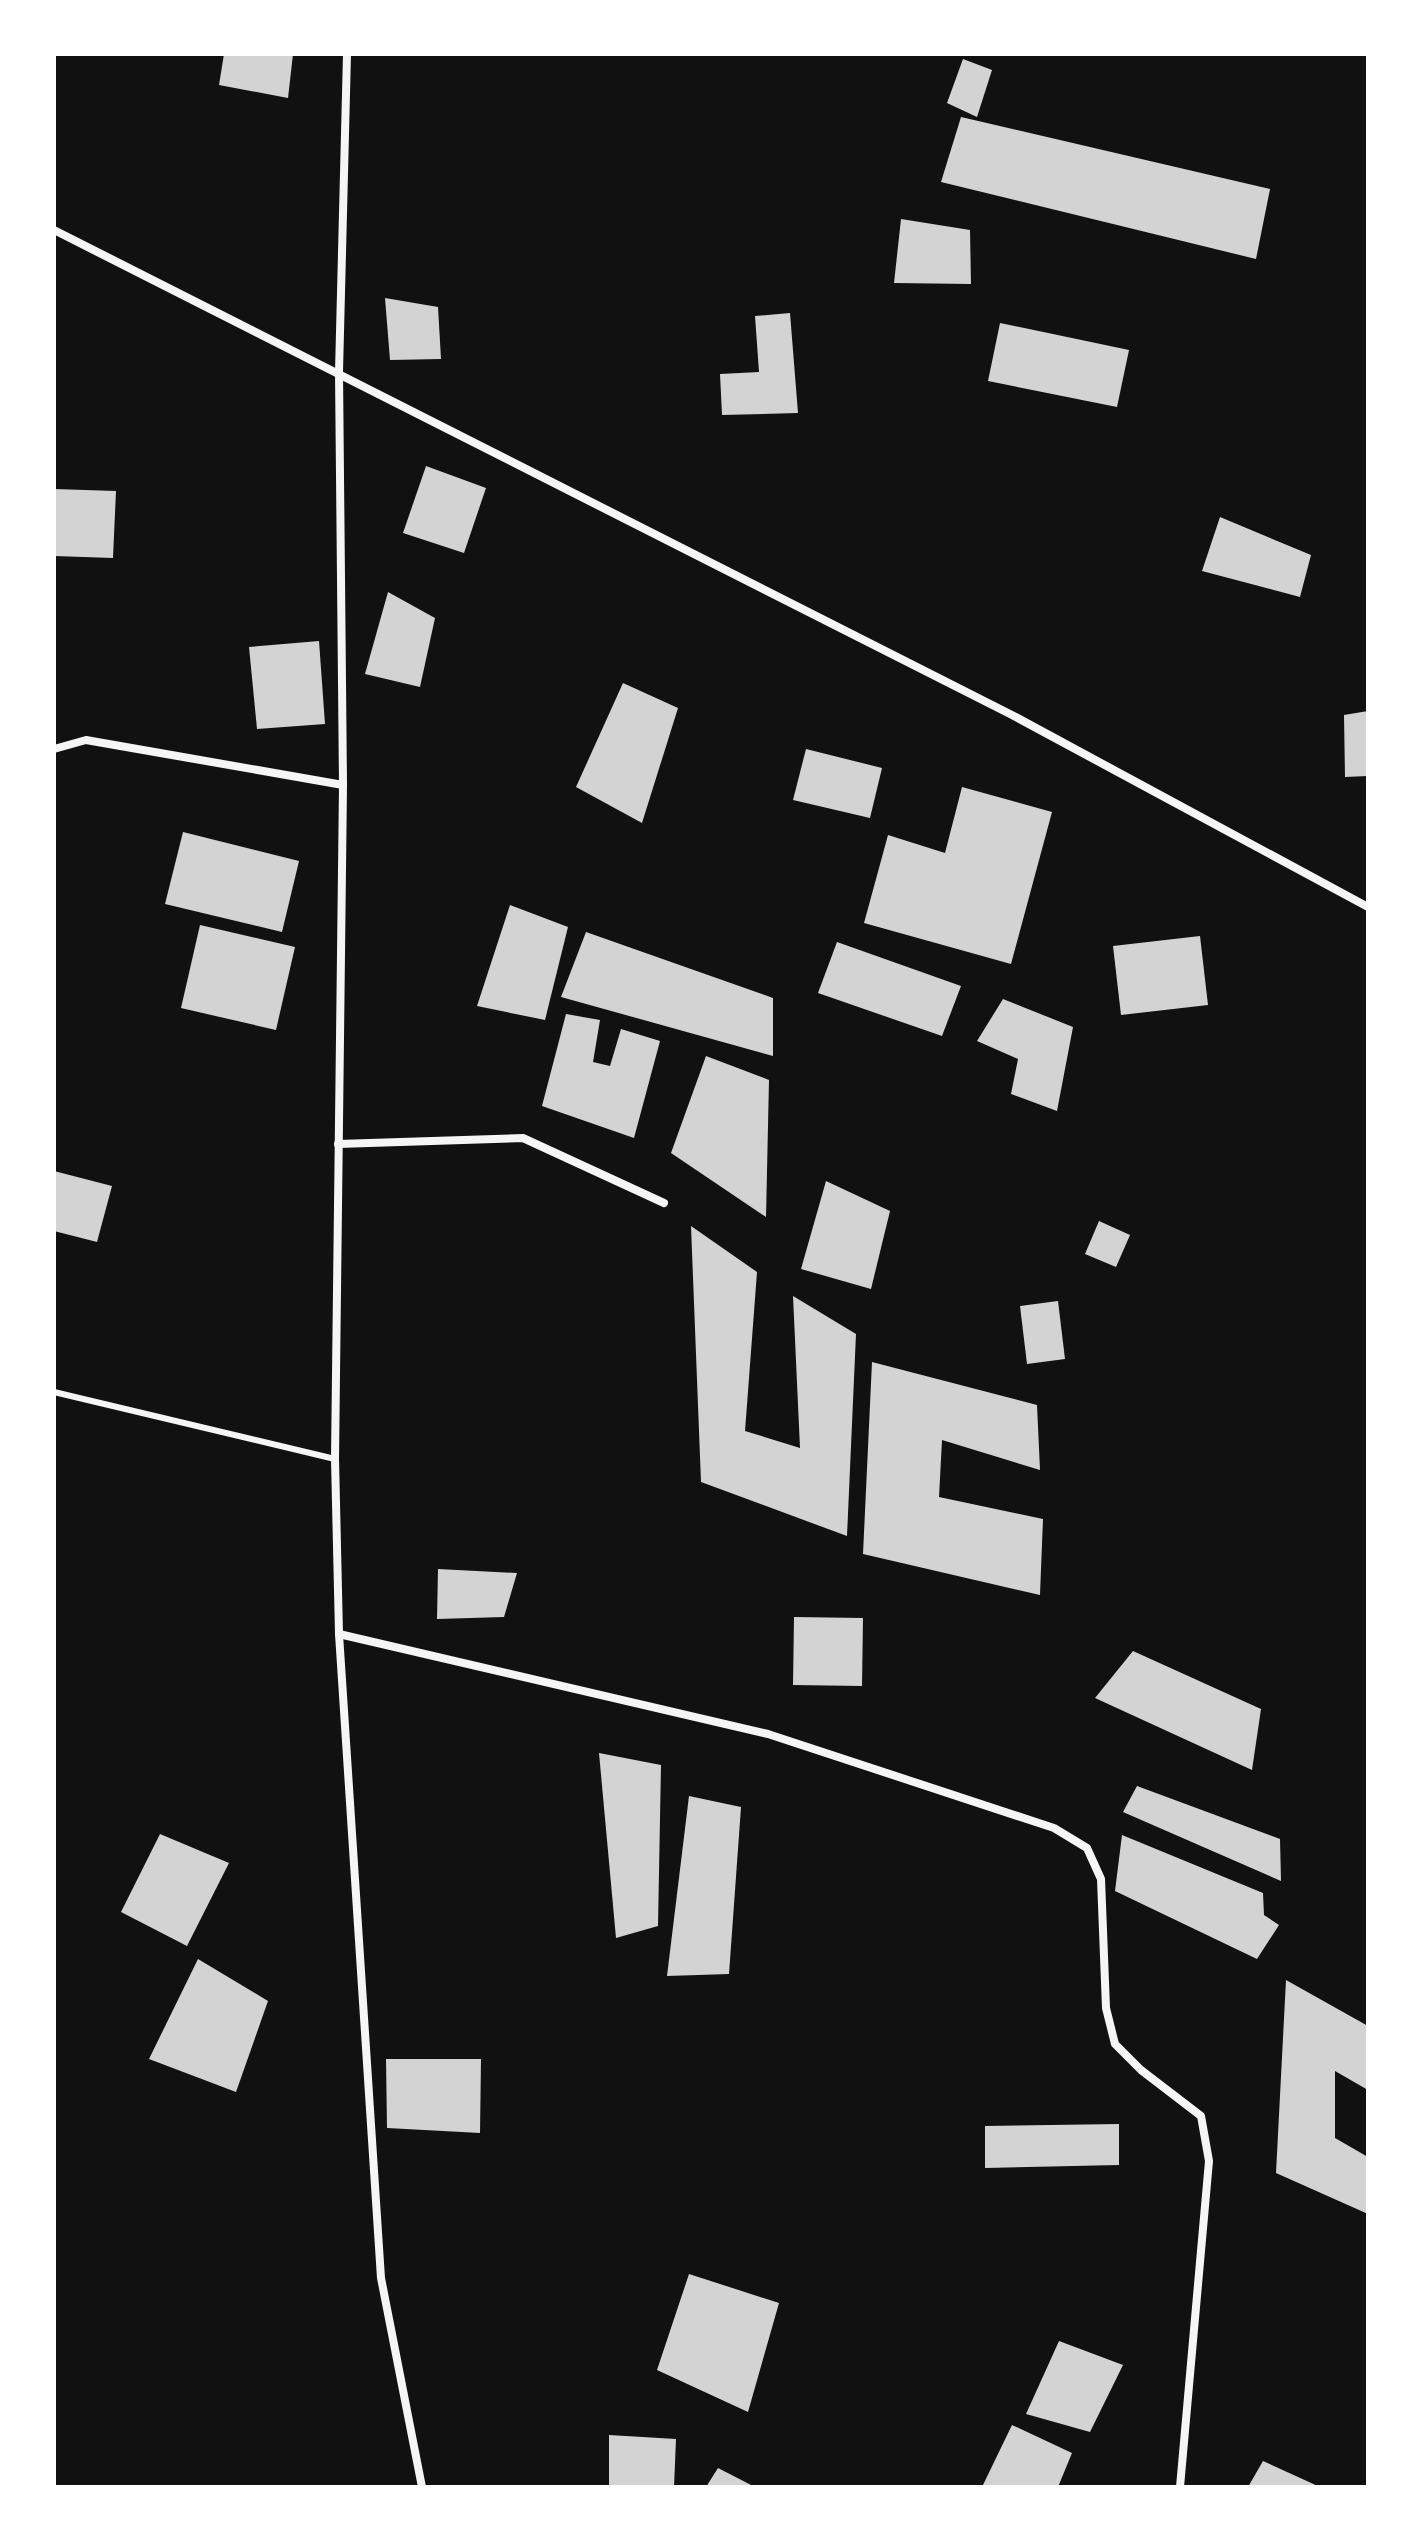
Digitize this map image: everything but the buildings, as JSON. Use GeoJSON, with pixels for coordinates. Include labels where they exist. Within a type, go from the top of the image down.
{"type":"FeatureCollection","features":[{"type":"Feature","properties":{"kind":"street"},"geometry":{"type":"LineString","coordinates":[[347,54],[339,372],[343,785],[335,1459],[339,1634],[381,2278],[422,2487]]}},
{"type":"Feature","properties":{"kind":"street"},"geometry":{"type":"LineString","coordinates":[[54,230],[1012,715],[1368,907]]}},
{"type":"Feature","properties":{"kind":"street"},"geometry":{"type":"LineString","coordinates":[[54,749],[86,740],[343,785]]}},
{"type":"Feature","properties":{"kind":"street"},"geometry":{"type":"LineString","coordinates":[[338,1144],[523,1138],[664,1203]]}},
{"type":"Feature","properties":{"kind":"street"},"geometry":{"type":"LineString","coordinates":[[339,1634],[768,1734],[1054,1828],[1087,1848],[1101,1879],[1106,2008],[1115,2044],[1141,2070],[1201,2116],[1209,2161],[1180,2487]]}},
{"type":"Feature","properties":{"kind":"lane"},"geometry":{"type":"LineString","coordinates":[[54,1392],[335,1459]]}}]}
